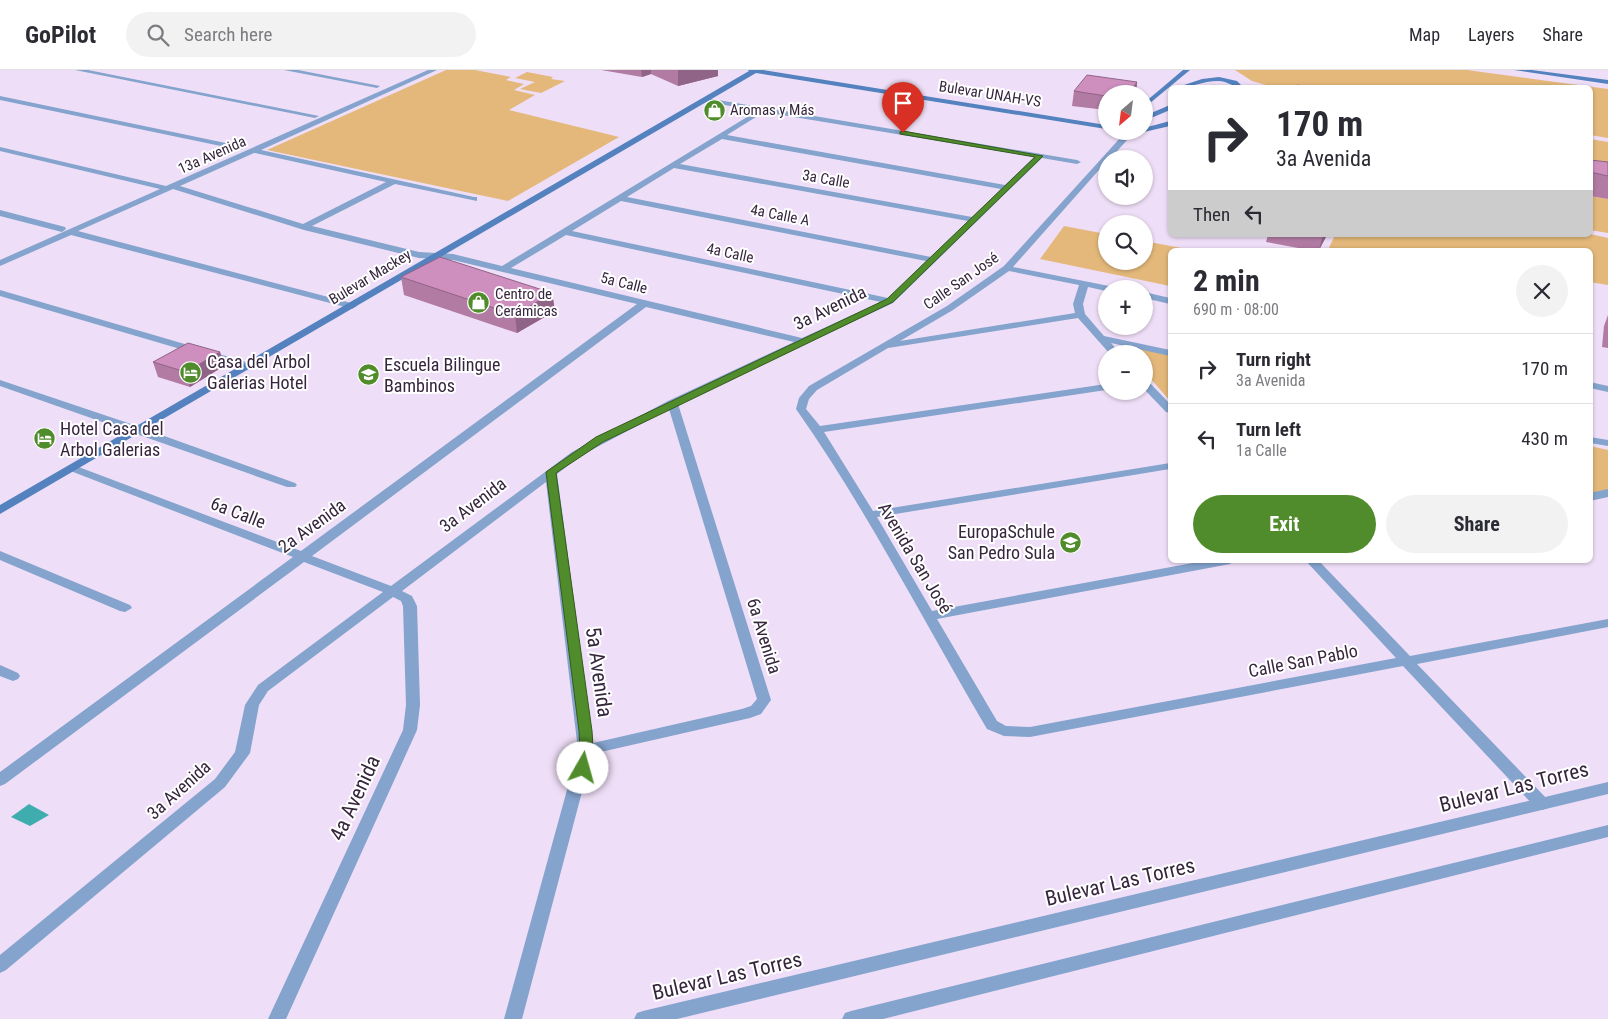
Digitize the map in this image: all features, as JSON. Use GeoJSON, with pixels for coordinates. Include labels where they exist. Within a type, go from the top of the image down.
{"type":"FeatureCollection","features":[{"type":"Feature","properties":{"kind":"main road","name":"Bulevar UNAH-VS"},"geometry":{"type":"LineString","coordinates":[[751,70],[1098,126]]}},
{"type":"Feature","properties":{"kind":"main road","name":"Bulevar Mackey"},"geometry":{"type":"LineString","coordinates":[[2,507],[249,366],[755,70]]}},
{"type":"Feature","properties":{"kind":"main road","name":"Bulevar UNAH-VS"},"geometry":{"type":"LineString","coordinates":[[793,70],[1098,118]]}},
{"type":"Feature","properties":{"kind":"main road"},"geometry":{"type":"LineString","coordinates":[[1169,85],[1188,70],[1199,84],[1216,79],[1238,85]]}},
{"type":"Feature","properties":{"kind":"main road"},"geometry":{"type":"LineString","coordinates":[[1226,70],[1238,85]]}},
{"type":"Feature","properties":{"kind":"main road"},"geometry":{"type":"LineString","coordinates":[[1518,70],[1608,80]]}},
{"type":"Feature","properties":{"kind":"main road"},"geometry":{"type":"LineString","coordinates":[[1538,70],[1608,80]]}},
{"type":"Feature","properties":{"kind":"main road"},"geometry":{"type":"LineString","coordinates":[[1154,97],[1168,86]]}},
{"type":"Feature","properties":{"kind":"main road"},"geometry":{"type":"LineString","coordinates":[[1154,97],[1168,93]]}},
{"type":"Feature","properties":{"kind":"main road"},"geometry":{"type":"LineString","coordinates":[[1153,115],[1168,108]]}},
{"type":"Feature","properties":{"kind":"main road"},"geometry":{"type":"LineString","coordinates":[[1153,128],[1168,123]]}},
{"type":"Feature","properties":{"kind":"street"},"geometry":{"type":"LineString","coordinates":[[78,70],[315,116]]}},
{"type":"Feature","properties":{"kind":"street"},"geometry":{"type":"LineString","coordinates":[[287,70],[377,86]]}},
{"type":"Feature","properties":{"kind":"street","name":"13a Avenida"},"geometry":{"type":"LineString","coordinates":[[0,263],[66,230],[174,187],[434,70]]}},
{"type":"Feature","properties":{"kind":"street"},"geometry":{"type":"LineString","coordinates":[[0,98],[240,148]]}},
{"type":"Feature","properties":{"kind":"street"},"geometry":{"type":"LineString","coordinates":[[706,100],[1078,162]]}},
{"type":"Feature","properties":{"kind":"street"},"geometry":{"type":"LineString","coordinates":[[504,269],[759,110]]}},
{"type":"Feature","properties":{"kind":"street"},"geometry":{"type":"LineString","coordinates":[[720,136],[1007,188]]}},
{"type":"Feature","properties":{"kind":"street","name":"Calle San José"},"geometry":{"type":"LineString","coordinates":[[804,398],[813,388],[950,308],[1007,268],[1118,140]]}},
{"type":"Feature","properties":{"kind":"street"},"geometry":{"type":"LineString","coordinates":[[0,149],[162,186]]}},
{"type":"Feature","properties":{"kind":"street"},"geometry":{"type":"LineString","coordinates":[[255,151],[474,199]]}},
{"type":"Feature","properties":{"kind":"street","name":"3a Avenida"},"geometry":{"type":"LineString","coordinates":[[0,966],[220,783],[242,753],[252,705],[263,688],[551,472],[600,439],[672,403],[890,301],[1040,156]]}},
{"type":"Feature","properties":{"kind":"street","name":"3a Calle"},"geometry":{"type":"LineString","coordinates":[[672,165],[974,220]]}},
{"type":"Feature","properties":{"kind":"street"},"geometry":{"type":"LineString","coordinates":[[304,227],[393,182]]}},
{"type":"Feature","properties":{"kind":"street","name":"5a Calle"},"geometry":{"type":"LineString","coordinates":[[174,187],[304,227],[419,255],[453,257],[805,342]]}},
{"type":"Feature","properties":{"kind":"street","name":"4a Calle A"},"geometry":{"type":"LineString","coordinates":[[620,198],[934,260]]}},
{"type":"Feature","properties":{"kind":"street"},"geometry":{"type":"LineString","coordinates":[[0,213],[352,306]]}},
{"type":"Feature","properties":{"kind":"street","name":"4a Calle"},"geometry":{"type":"LineString","coordinates":[[565,232],[890,301]]}},
{"type":"Feature","properties":{"kind":"street"},"geometry":{"type":"LineString","coordinates":[[1007,268],[1098,286]]}},
{"type":"Feature","properties":{"kind":"street"},"geometry":{"type":"LineString","coordinates":[[1084,283],[1078,304],[1080,315],[1108,345]]}},
{"type":"Feature","properties":{"kind":"street"},"geometry":{"type":"LineString","coordinates":[[0,293],[249,366]]}},
{"type":"Feature","properties":{"kind":"street"},"geometry":{"type":"LineString","coordinates":[[1153,297],[1168,301]]}},
{"type":"Feature","properties":{"kind":"street","name":"2a Avenida"},"geometry":{"type":"LineString","coordinates":[[0,780],[646,303]]}},
{"type":"Feature","properties":{"kind":"street"},"geometry":{"type":"LineString","coordinates":[[882,348],[1080,315]]}},
{"type":"Feature","properties":{"kind":"street"},"geometry":{"type":"LineString","coordinates":[[1102,338],[1168,353]]}},
{"type":"Feature","properties":{"kind":"street"},"geometry":{"type":"LineString","coordinates":[[0,383],[291,485]]}},
{"type":"Feature","properties":{"kind":"street"},"geometry":{"type":"LineString","coordinates":[[1593,386],[1608,389]]}},
{"type":"Feature","properties":{"kind":"street"},"geometry":{"type":"LineString","coordinates":[[817,430],[1098,388]]}},
{"type":"Feature","properties":{"kind":"street"},"geometry":{"type":"LineString","coordinates":[[1153,392],[1168,408]]}},
{"type":"Feature","properties":{"kind":"street","name":"Avenida San José"},"geometry":{"type":"LineString","coordinates":[[804,398],[802,408],[870,515],[992,725],[1004,731]]}},
{"type":"Feature","properties":{"kind":"street","name":"6a Avenida"},"geometry":{"type":"LineString","coordinates":[[586,750],[745,714],[756,710],[764,700],[672,403]]}},
{"type":"Feature","properties":{"kind":"street"},"geometry":{"type":"LineString","coordinates":[[1593,440],[1608,443]]}},
{"type":"Feature","properties":{"kind":"street"},"geometry":{"type":"LineString","coordinates":[[870,515],[1168,466]]}},
{"type":"Feature","properties":{"kind":"street","name":"6a Calle"},"geometry":{"type":"LineString","coordinates":[[72,468],[392,591]]}},
{"type":"Feature","properties":{"kind":"street","name":"5a Avenida"},"geometry":{"type":"LineString","coordinates":[[513,1019],[586,750],[551,472]]}},
{"type":"Feature","properties":{"kind":"street"},"geometry":{"type":"LineString","coordinates":[[1593,496],[1608,493]]}},
{"type":"Feature","properties":{"kind":"street"},"geometry":{"type":"LineString","coordinates":[[0,555],[125,608]]}},
{"type":"Feature","properties":{"kind":"street"},"geometry":{"type":"LineString","coordinates":[[929,616],[1214,563]]}},
{"type":"Feature","properties":{"kind":"street"},"geometry":{"type":"LineString","coordinates":[[1314,563],[1542,804]]}},
{"type":"Feature","properties":{"kind":"street","name":"4a Avenida"},"geometry":{"type":"LineString","coordinates":[[278,1019],[410,730],[413,705],[410,606],[407,598],[392,591]]}},
{"type":"Feature","properties":{"kind":"street","name":"Calle San Pablo"},"geometry":{"type":"LineString","coordinates":[[1004,731],[1030,732],[1608,624]]}},
{"type":"Feature","properties":{"kind":"street"},"geometry":{"type":"LineString","coordinates":[[0,670],[13,676]]}},
{"type":"Feature","properties":{"kind":"street","name":"Bulevar Las Torres"},"geometry":{"type":"LineString","coordinates":[[643,1019],[1608,788]]}},
{"type":"Feature","properties":{"kind":"street"},"geometry":{"type":"LineString","coordinates":[[851,1019],[1608,831]]}},
{"type":"Feature","properties":{"kind":"shaded area"},"geometry":{"type":"Polygon","coordinates":[[[446,70],[475,70],[511,77],[506,80],[524,84],[514,90],[535,95],[509,110],[619,137],[508,201],[267,150],[446,70]]]}},
{"type":"Feature","properties":{"kind":"shaded area"},"geometry":{"type":"Polygon","coordinates":[[[1235,70],[1467,70],[1578,85],[1266,85],[1252,81],[1235,70]]]}},
{"type":"Feature","properties":{"kind":"shaded area"},"geometry":{"type":"Polygon","coordinates":[[[527,72],[565,81],[541,93],[520,89],[535,82],[515,78],[527,72]]]}},
{"type":"Feature","properties":{"kind":"shaded area"},"geometry":{"type":"Polygon","coordinates":[[[1593,87],[1608,89],[1608,138],[1593,136],[1593,87]]]}},
{"type":"Feature","properties":{"kind":"shaded area"},"geometry":{"type":"Polygon","coordinates":[[[1593,140],[1608,142],[1608,185],[1593,183],[1593,140]]]}},
{"type":"Feature","properties":{"kind":"shaded area"},"geometry":{"type":"Polygon","coordinates":[[[1593,196],[1608,199],[1608,233],[1593,230],[1593,196]]]}},
{"type":"Feature","properties":{"kind":"shaded area"},"geometry":{"type":"Polygon","coordinates":[[[1064,226],[1098,232],[1098,270],[1153,270],[1153,243],[1181,248],[1168,248],[1168,286],[1153,282],[1153,280],[1141,280],[1040,259],[1064,226]]]}},
{"type":"Feature","properties":{"kind":"shaded area"},"geometry":{"type":"Polygon","coordinates":[[[1593,235],[1608,238],[1608,285],[1593,282],[1593,248],[1329,248],[1334,237],[1593,237],[1593,235]]]}},
{"type":"Feature","properties":{"kind":"shaded area"},"geometry":{"type":"Polygon","coordinates":[[[1118,342],[1132,345],[1120,345],[1118,342]]]}},
{"type":"Feature","properties":{"kind":"shaded area"},"geometry":{"type":"Polygon","coordinates":[[[1153,349],[1168,353],[1168,399],[1153,381],[1153,349]]]}},
{"type":"Feature","properties":{"kind":"shaded area"},"geometry":{"type":"Polygon","coordinates":[[[1593,447],[1608,450],[1608,493],[1593,496],[1593,447]]]}},
{"type":"Feature","properties":{"kind":"shaded area"},"geometry":{"type":"Polygon","coordinates":[[[29,804],[49,815],[30,826],[11,817],[29,804]]]}},
{"type":"Feature","properties":{"kind":"building"},"geometry":{"type":"Polygon","coordinates":[[[1087,75],[1137,82],[1135,85],[1098,85],[1098,95],[1074,91],[1087,75]]]}},
{"type":"Feature","properties":{"kind":"building"},"geometry":{"type":"Polygon","coordinates":[[[1593,160],[1608,162],[1608,176],[1593,173],[1593,160]]]}},
{"type":"Feature","properties":{"kind":"building"},"geometry":{"type":"Polygon","coordinates":[[[440,257],[552,293],[515,315],[401,277],[440,257]]]}},
{"type":"Feature","properties":{"kind":"building"},"geometry":{"type":"Polygon","coordinates":[[[188,343],[220,352],[186,372],[153,362],[188,343]]]}},
{"type":"Feature","properties":{"kind":"place","name":"Aromas y Más"},"geometry":{"type":"Point","coordinates":[714,110]}},
{"type":"Feature","properties":{"kind":"place","name":"Centro de Cerámicas"},"geometry":{"type":"Point","coordinates":[479,303]}},
{"type":"Feature","properties":{"kind":"place","name":"Casa del Arbol Galerias Hotel"},"geometry":{"type":"Point","coordinates":[191,372]}},
{"type":"Feature","properties":{"kind":"place","name":"Escuela Bilingue Bambinos"},"geometry":{"type":"Point","coordinates":[368,375]}},
{"type":"Feature","properties":{"kind":"place","name":"Hotel Casa del Arbol Galerias"},"geometry":{"type":"Point","coordinates":[44,439]}},
{"type":"Feature","properties":{"kind":"place","name":"EuropaSchule San Pedro Sula"},"geometry":{"type":"Point","coordinates":[1071,542]}},
{"type":"Feature","properties":{"kind":"route"},"geometry":{"type":"LineString","coordinates":[[583,768],[586,750],[585,731],[551,472],[600,439],[672,403],[890,301],[1040,156],[903,133]]}}]}
